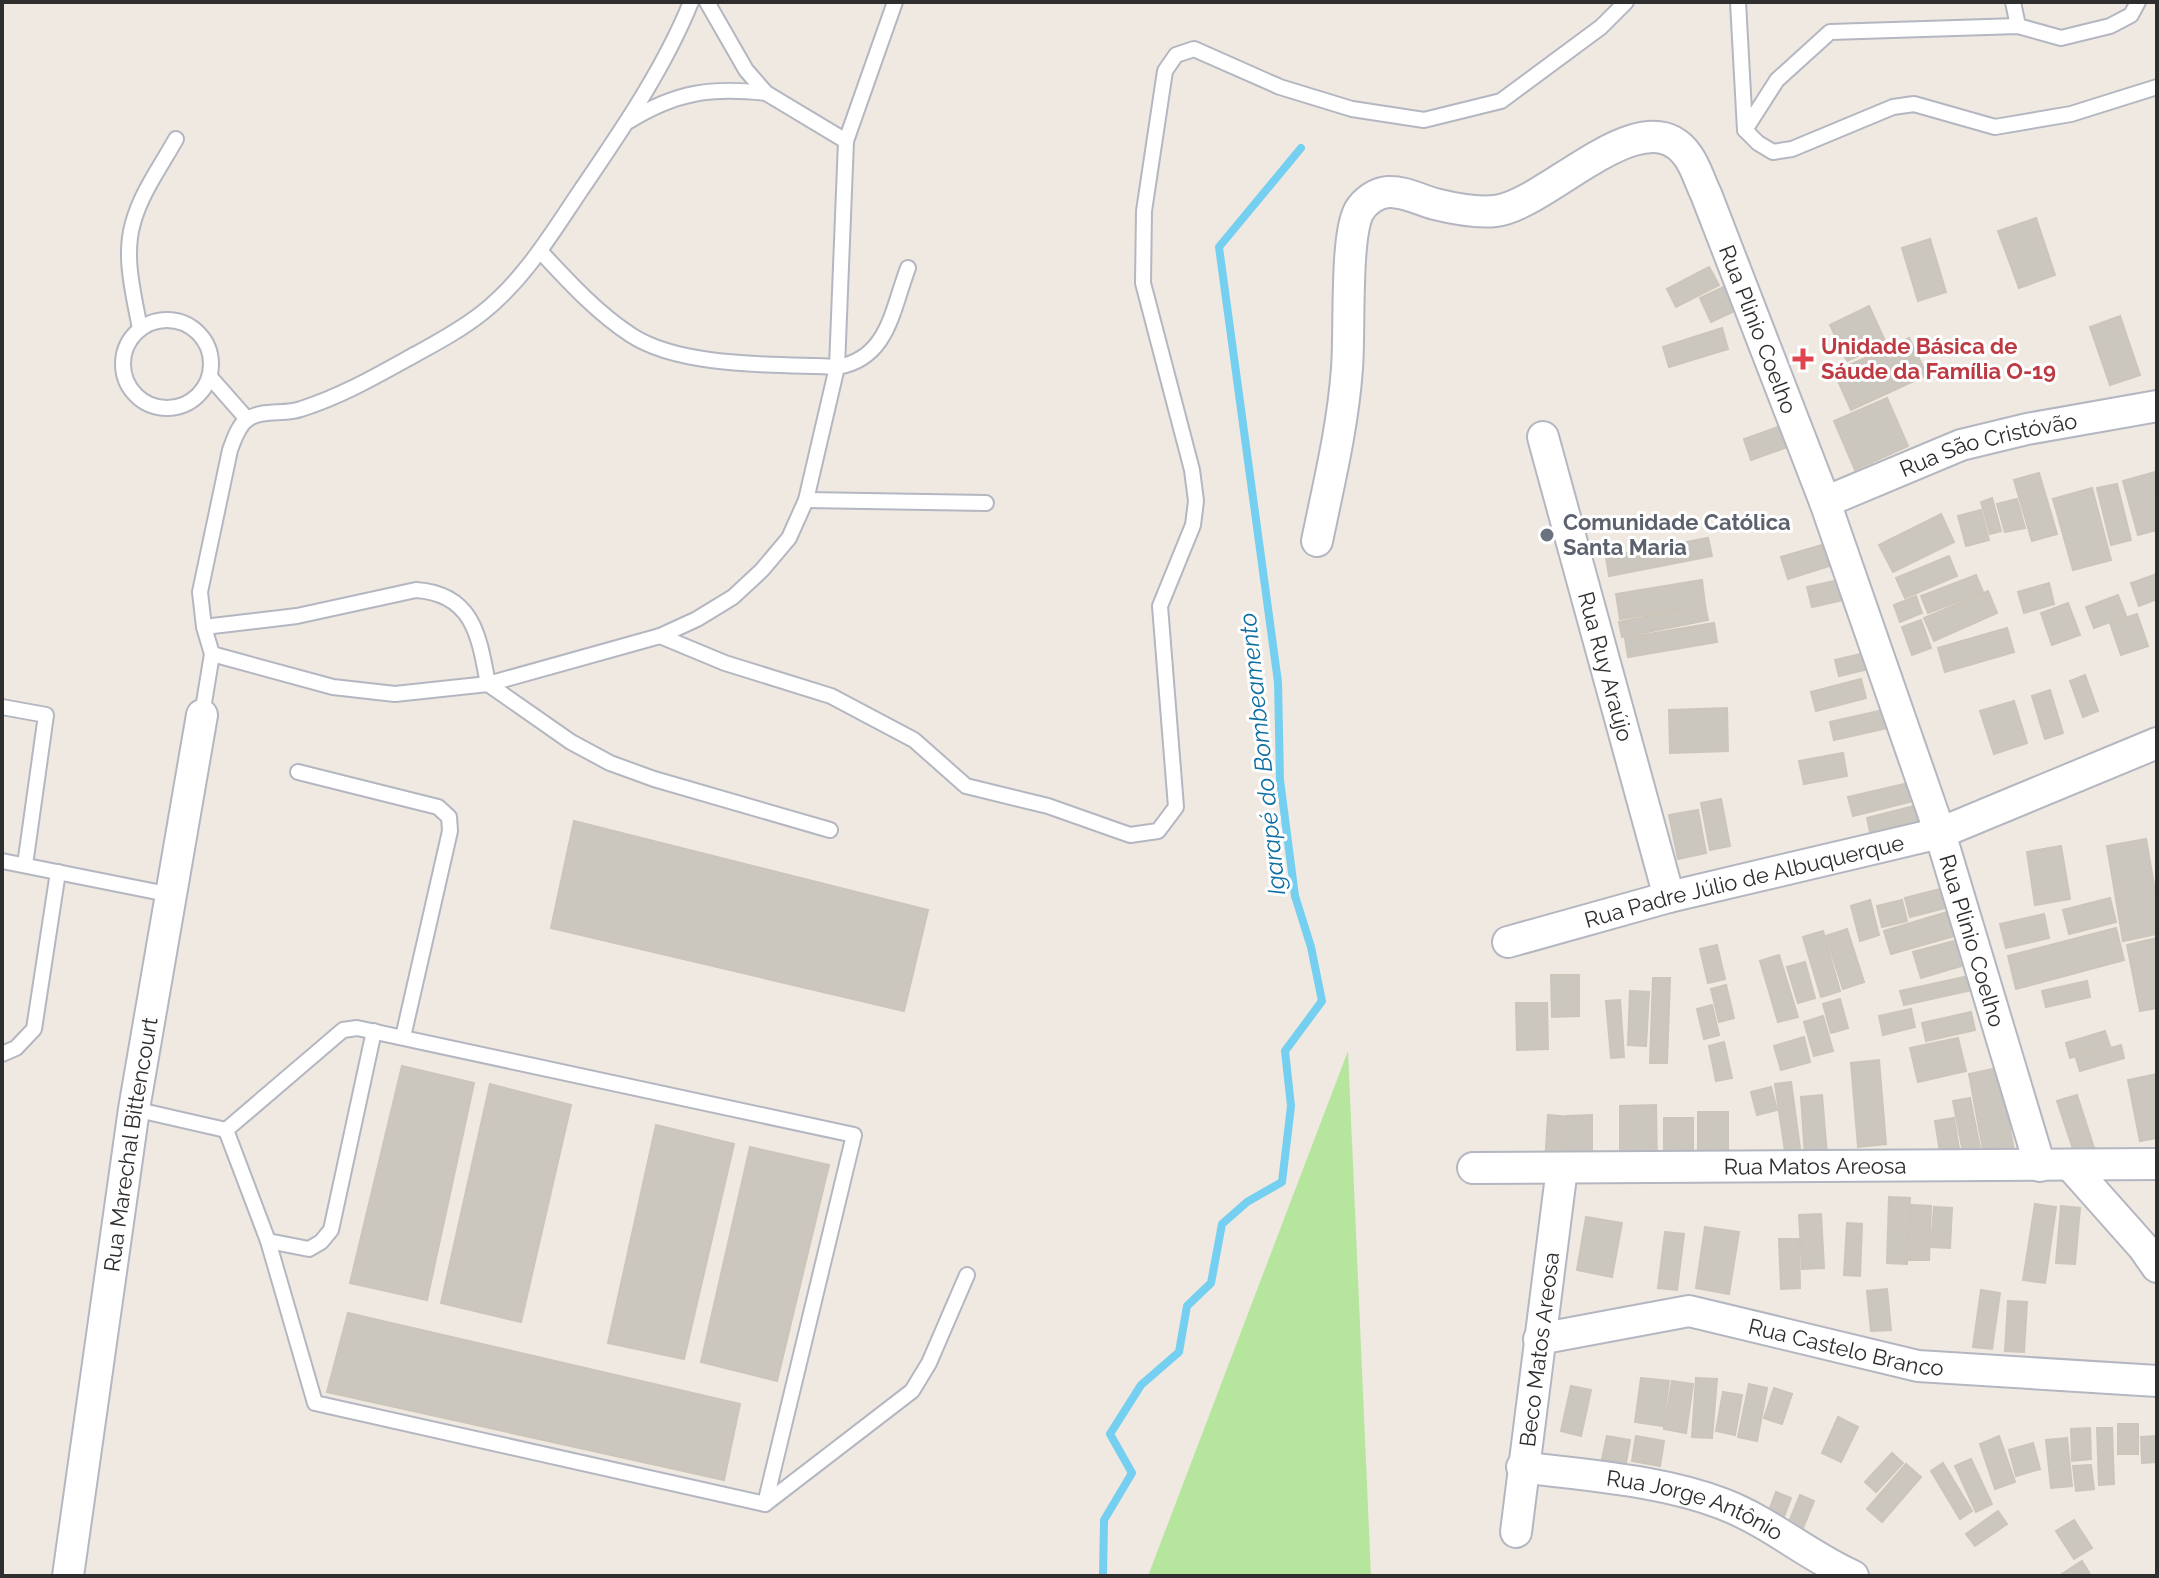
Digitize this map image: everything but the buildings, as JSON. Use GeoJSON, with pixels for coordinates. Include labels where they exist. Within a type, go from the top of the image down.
{"type":"FeatureCollection","features":[{"type":"Feature","properties":{"kind":"street","name":"Rua Plinio Coelho"},"geometry":{"type":"LineString","coordinates":[[1317,541],[1339,433],[1347,369],[1352,233],[1359,211],[1370,198],[1387,192],[1467,211],[1497,211],[1525,202],[1613,147],[1640,136],[1668,140],[1687,154],[1706,194],[1825,502],[1940,833],[2040,1166]]}},
{"type":"Feature","properties":{"kind":"street","name":"Rua São Cristóvão"},"geometry":{"type":"LineString","coordinates":[[1825,502],[1961,445],[2027,429],[2157,406]]}},
{"type":"Feature","properties":{"kind":"street","name":"Rua Ruy Araújo"},"geometry":{"type":"LineString","coordinates":[[1543,437],[1669,897]]}},
{"type":"Feature","properties":{"kind":"street","name":"Rua Marechal Bittencourt"},"geometry":{"type":"LineString","coordinates":[[68,1576],[134,1109],[202,715]]}},
{"type":"Feature","properties":{"kind":"street","name":"Rua Padre Júlio de Albuquerque"},"geometry":{"type":"LineString","coordinates":[[1508,942],[1669,897],[1940,833],[2157,743]]}},
{"type":"Feature","properties":{"kind":"street","name":"Rua Matos Areosa"},"geometry":{"type":"LineString","coordinates":[[1473,1168],[2157,1164]]}},
{"type":"Feature","properties":{"kind":"street"},"geometry":{"type":"LineString","coordinates":[[2071,1166],[2157,1267]]}},
{"type":"Feature","properties":{"kind":"street","name":"Beco Matos Areosa"},"geometry":{"type":"LineString","coordinates":[[1516,1532],[1562,1168]]}},
{"type":"Feature","properties":{"kind":"street","name":"Rua Castelo Branco"},"geometry":{"type":"LineString","coordinates":[[1539,1339],[1689,1311],[1918,1366],[2157,1381]]}},
{"type":"Feature","properties":{"kind":"street","name":"Rua Jorge Antônio"},"geometry":{"type":"LineString","coordinates":[[1522,1467],[1654,1484],[1724,1504],[1792,1539],[1830,1566],[1853,1576]]}},
{"type":"Feature","properties":{"kind":"lane"},"geometry":{"type":"LineString","coordinates":[[202,715],[212,654],[204,627],[200,592],[230,450],[237,433],[247,419],[296,411],[338,396],[441,341],[483,312],[540,251],[625,124],[691,2]]}},
{"type":"Feature","properties":{"kind":"lane"},"geometry":{"type":"LineString","coordinates":[[707,2],[746,70],[766,93],[846,141]]}},
{"type":"Feature","properties":{"kind":"lane"},"geometry":{"type":"LineString","coordinates":[[212,654],[333,687],[395,694],[488,684],[660,636],[697,619],[733,597],[762,570],[789,538],[806,500],[837,367],[846,141],[895,2]]}},
{"type":"Feature","properties":{"kind":"lane"},"geometry":{"type":"LineString","coordinates":[[660,636],[725,663],[831,696],[914,740],[966,786],[1048,806],[1130,835],[1158,831],[1176,807],[1160,606],[1193,525],[1196,501],[1192,470],[1143,283],[1144,211],[1165,71],[1176,55],[1194,49],[1295,91],[1352,109],[1424,120],[1501,101],[1601,27],[1626,2]]}},
{"type":"Feature","properties":{"kind":"lane"},"geometry":{"type":"LineString","coordinates":[[1738,2],[1745,130],[1773,152],[1792,149],[1893,107],[1914,104],[1995,127],[2071,114],[2157,87]]}},
{"type":"Feature","properties":{"kind":"lane"},"geometry":{"type":"LineString","coordinates":[[2013,2],[2018,26]]}},
{"type":"Feature","properties":{"kind":"lane"},"geometry":{"type":"LineString","coordinates":[[1745,130],[1777,80],[1830,32],[2018,26],[2061,38],[2110,26],[2131,15],[2138,2]]}},
{"type":"Feature","properties":{"kind":"lane"},"geometry":{"type":"LineString","coordinates":[[625,124],[649,109],[692,93],[735,89],[766,93]]}},
{"type":"Feature","properties":{"kind":"lane"},"geometry":{"type":"LineString","coordinates":[[140,329],[129,252],[132,223],[176,139]]}},
{"type":"Feature","properties":{"kind":"lane"},"geometry":{"type":"LineString","coordinates":[[540,251],[588,301],[633,337],[685,357],[837,367],[853,365],[867,358],[877,346],[908,268]]}},
{"type":"Feature","properties":{"kind":"lane"},"geometry":{"type":"LineString","coordinates":[[174,320],[196,330],[208,346],[212,363],[210,377],[201,392],[185,405],[159,408],[141,400],[127,382],[123,365],[128,343],[140,329],[153,322],[174,320]]}},
{"type":"Feature","properties":{"kind":"lane"},"geometry":{"type":"LineString","coordinates":[[210,377],[247,419]]}},
{"type":"Feature","properties":{"kind":"lane"},"geometry":{"type":"LineString","coordinates":[[806,500],[986,503]]}},
{"type":"Feature","properties":{"kind":"lane"},"geometry":{"type":"LineString","coordinates":[[204,627],[297,616],[416,590],[432,591],[451,598],[465,611],[476,630],[488,684],[571,742],[610,763],[654,779],[830,830]]}},
{"type":"Feature","properties":{"kind":"lane"},"geometry":{"type":"LineString","coordinates":[[2,707],[46,715],[25,865]]}},
{"type":"Feature","properties":{"kind":"lane"},"geometry":{"type":"LineString","coordinates":[[298,772],[438,807],[449,817],[450,831],[403,1037]]}},
{"type":"Feature","properties":{"kind":"lane"},"geometry":{"type":"LineString","coordinates":[[2,861],[173,895]]}},
{"type":"Feature","properties":{"kind":"lane"},"geometry":{"type":"LineString","coordinates":[[2,1054],[16,1048],[34,1029],[58,872]]}},
{"type":"Feature","properties":{"kind":"lane"},"geometry":{"type":"LineString","coordinates":[[226,1130],[343,1030],[357,1028],[854,1135],[765,1504]]}},
{"type":"Feature","properties":{"kind":"lane"},"geometry":{"type":"LineString","coordinates":[[268,1241],[309,1249],[321,1242],[331,1230],[374,1031]]}},
{"type":"Feature","properties":{"kind":"lane"},"geometry":{"type":"LineString","coordinates":[[134,1109],[226,1130]]}},
{"type":"Feature","properties":{"kind":"lane"},"geometry":{"type":"LineString","coordinates":[[226,1130],[268,1241],[315,1403],[765,1504]]}},
{"type":"Feature","properties":{"kind":"lane"},"geometry":{"type":"LineString","coordinates":[[765,1504],[912,1391],[929,1363],[967,1275]]}},
{"type":"Feature","properties":{"kind":"green space"},"geometry":{"type":"Polygon","coordinates":[[[1348,1051],[1371,1576],[1148,1576],[1348,1051]]]}},
{"type":"Feature","properties":{"kind":"waterway","name":"Igarapé do Bombeamento"},"geometry":{"type":"LineString","coordinates":[[1103,1576],[1104,1520],[1132,1473],[1110,1434],[1141,1385],[1179,1352],[1187,1306],[1211,1283],[1222,1224],[1247,1202],[1282,1182],[1291,1106],[1285,1051],[1322,1001],[1311,947],[1295,896],[1280,780],[1278,682],[1219,247],[1301,148]]}},
{"type":"Feature","properties":{"kind":"place","name":"Unidade Básica de Sáude da Família O-19"},"geometry":{"type":"Point","coordinates":[1803,359]}},
{"type":"Feature","properties":{"kind":"place","name":"Comunidade Católica Santa Maria"},"geometry":{"type":"Point","coordinates":[1547,535]}}]}
